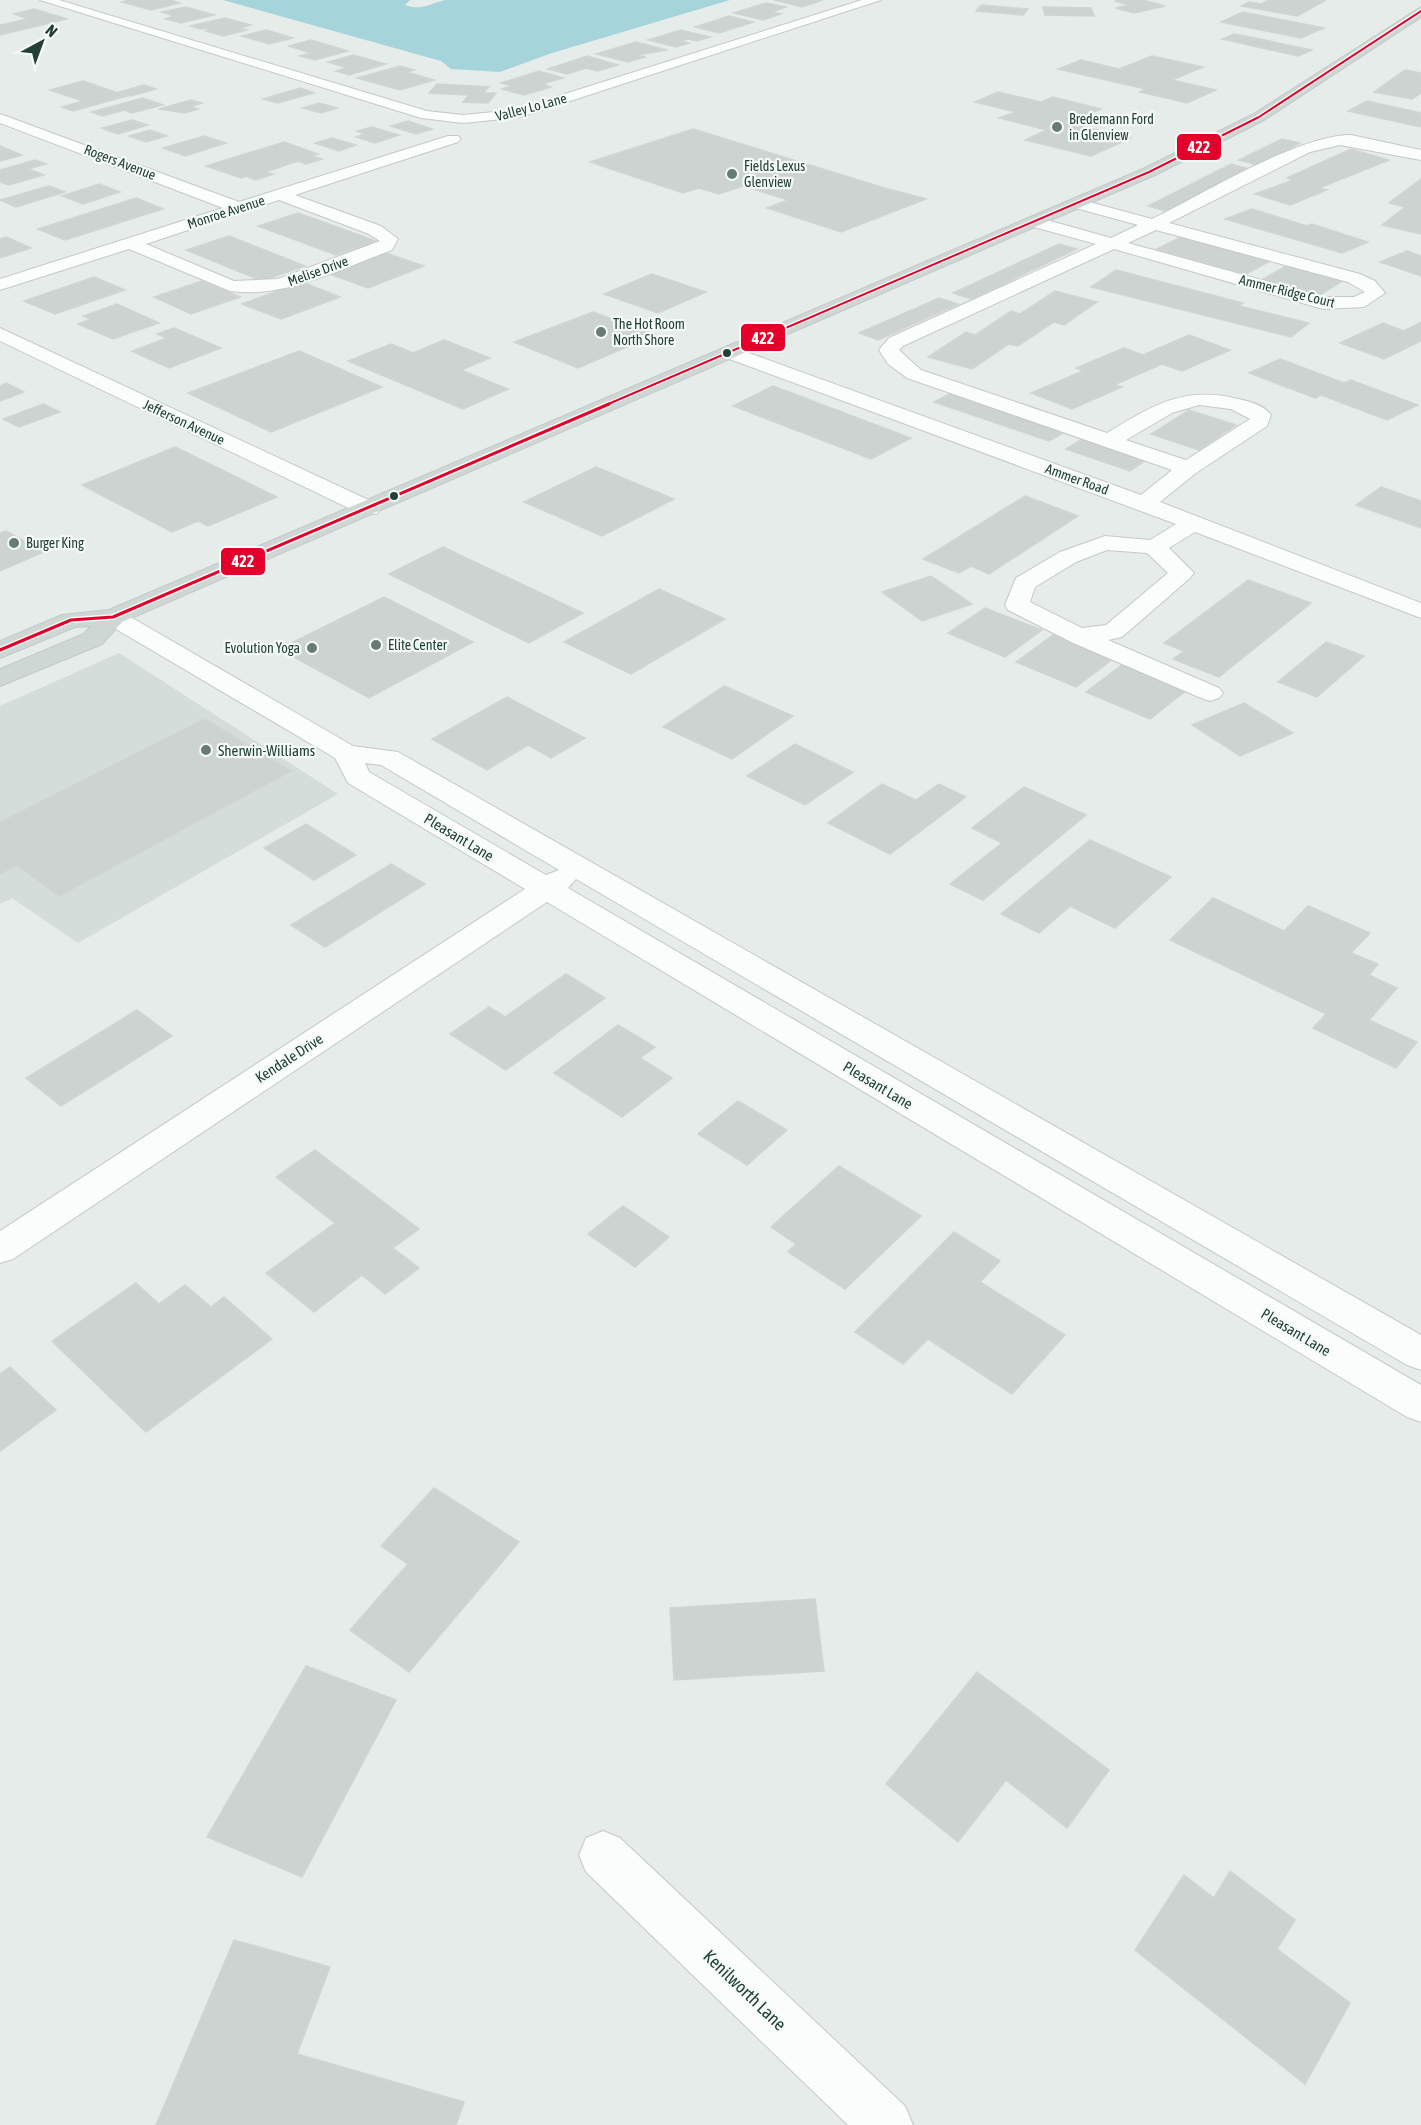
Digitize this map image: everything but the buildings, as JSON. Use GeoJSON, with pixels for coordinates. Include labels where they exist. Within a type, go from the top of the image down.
{"type":"FeatureCollection","features":[{"type":"Feature","properties":{"kind":"main road"},"geometry":{"type":"LineString","coordinates":[[0,650],[71,620],[113,617],[1078,204],[1259,117],[1421,11]]}},
{"type":"Feature","properties":{"kind":"main road"},"geometry":{"type":"LineString","coordinates":[[0,678],[93,639],[113,617]]}},
{"type":"Feature","properties":{"kind":"street","name":"Valley Lo Lane"},"geometry":{"type":"LineString","coordinates":[[46,0],[426,115],[463,119],[516,114],[875,0]]}},
{"type":"Feature","properties":{"kind":"street","name":"Rogers Avenue"},"geometry":{"type":"LineString","coordinates":[[0,118],[239,208]]}},
{"type":"Feature","properties":{"kind":"street","name":"Monroe Avenue"},"geometry":{"type":"LineString","coordinates":[[0,285],[453,139]]}},
{"type":"Feature","properties":{"kind":"street"},"geometry":{"type":"LineString","coordinates":[[1188,468],[914,374],[895,360],[889,350],[896,342],[1155,224],[1305,148],[1351,140],[1421,155]]}},
{"type":"Feature","properties":{"kind":"street","name":"Melise Drive"},"geometry":{"type":"LineString","coordinates":[[130,243],[230,286],[260,288],[281,284],[386,246],[389,239],[375,230],[280,195]]}},
{"type":"Feature","properties":{"kind":"street","name":"Ammer Ridge Court"},"geometry":{"type":"LineString","coordinates":[[1036,222],[1323,303],[1358,303],[1376,293],[1369,285],[1354,278],[1078,204]]}},
{"type":"Feature","properties":{"kind":"street","name":"Jefferson Avenue"},"geometry":{"type":"LineString","coordinates":[[0,334],[369,509]]}},
{"type":"Feature","properties":{"kind":"street","name":"Ammer Road"},"geometry":{"type":"LineString","coordinates":[[731,353],[1144,504],[1421,611]]}},
{"type":"Feature","properties":{"kind":"street"},"geometry":{"type":"LineString","coordinates":[[1110,440],[1171,404],[1191,399],[1207,397],[1225,401],[1261,415],[1260,422],[1188,468],[1144,504]]}},
{"type":"Feature","properties":{"kind":"street"},"geometry":{"type":"LineString","coordinates":[[1194,523],[1154,547],[1105,543],[1068,557],[1024,583],[1017,605],[1078,636],[1210,693]]}},
{"type":"Feature","properties":{"kind":"street"},"geometry":{"type":"LineString","coordinates":[[1078,636],[1113,632],[1182,573],[1154,547]]}},
{"type":"Feature","properties":{"kind":"street","name":"Pleasant Lane"},"geometry":{"type":"LineString","coordinates":[[113,617],[346,753],[388,758],[1414,1350]]}},
{"type":"Feature","properties":{"kind":"street","name":"Pleasant Lane"},"geometry":{"type":"LineString","coordinates":[[346,753],[358,777],[1421,1405]]}},
{"type":"Feature","properties":{"kind":"street","name":"Kendale Drive"},"geometry":{"type":"LineString","coordinates":[[0,1249],[577,867]]}},
{"type":"Feature","properties":{"kind":"street"},"geometry":{"type":"LineString","coordinates":[[1381,1382],[1414,1350]]}},
{"type":"Feature","properties":{"kind":"street","name":"Kenilworth Lane"},"geometry":{"type":"LineString","coordinates":[[603,1855],[886,2125]]}},
{"type":"Feature","properties":{"kind":"shaded area"},"geometry":{"type":"Polygon","coordinates":[[[119,653],[338,794],[78,943],[12,898],[0,904],[0,706],[119,653]]]}},
{"type":"Feature","properties":{"kind":"water"},"geometry":{"type":"Polygon","coordinates":[[[223,0],[410,0],[405,5],[415,7],[445,0],[730,0],[552,53],[500,72],[451,69],[441,61],[223,0]]]}},
{"type":"Feature","properties":{"kind":"transit line","name":"422"},"geometry":{"type":"LineString","coordinates":[[0,650],[71,620],[113,617],[1149,172],[1259,117],[1421,11]]}},
{"type":"Feature","properties":{"kind":"place","name":"Bredemann Ford in Glenview"},"geometry":{"type":"Point","coordinates":[1057,127]}},
{"type":"Feature","properties":{"kind":"place","name":"Fields Lexus Glenview"},"geometry":{"type":"Point","coordinates":[732,174]}},
{"type":"Feature","properties":{"kind":"place","name":"The Hot Room North Shore"},"geometry":{"type":"Point","coordinates":[601,332]}},
{"type":"Feature","properties":{"kind":"place","name":"Burger King"},"geometry":{"type":"Point","coordinates":[14,543]}},
{"type":"Feature","properties":{"kind":"place","name":"Elite Center"},"geometry":{"type":"Point","coordinates":[376,645]}},
{"type":"Feature","properties":{"kind":"place","name":"Evolution Yoga"},"geometry":{"type":"Point","coordinates":[312,648]}},
{"type":"Feature","properties":{"kind":"place","name":"Sherwin-Williams"},"geometry":{"type":"Point","coordinates":[206,750]}}]}
